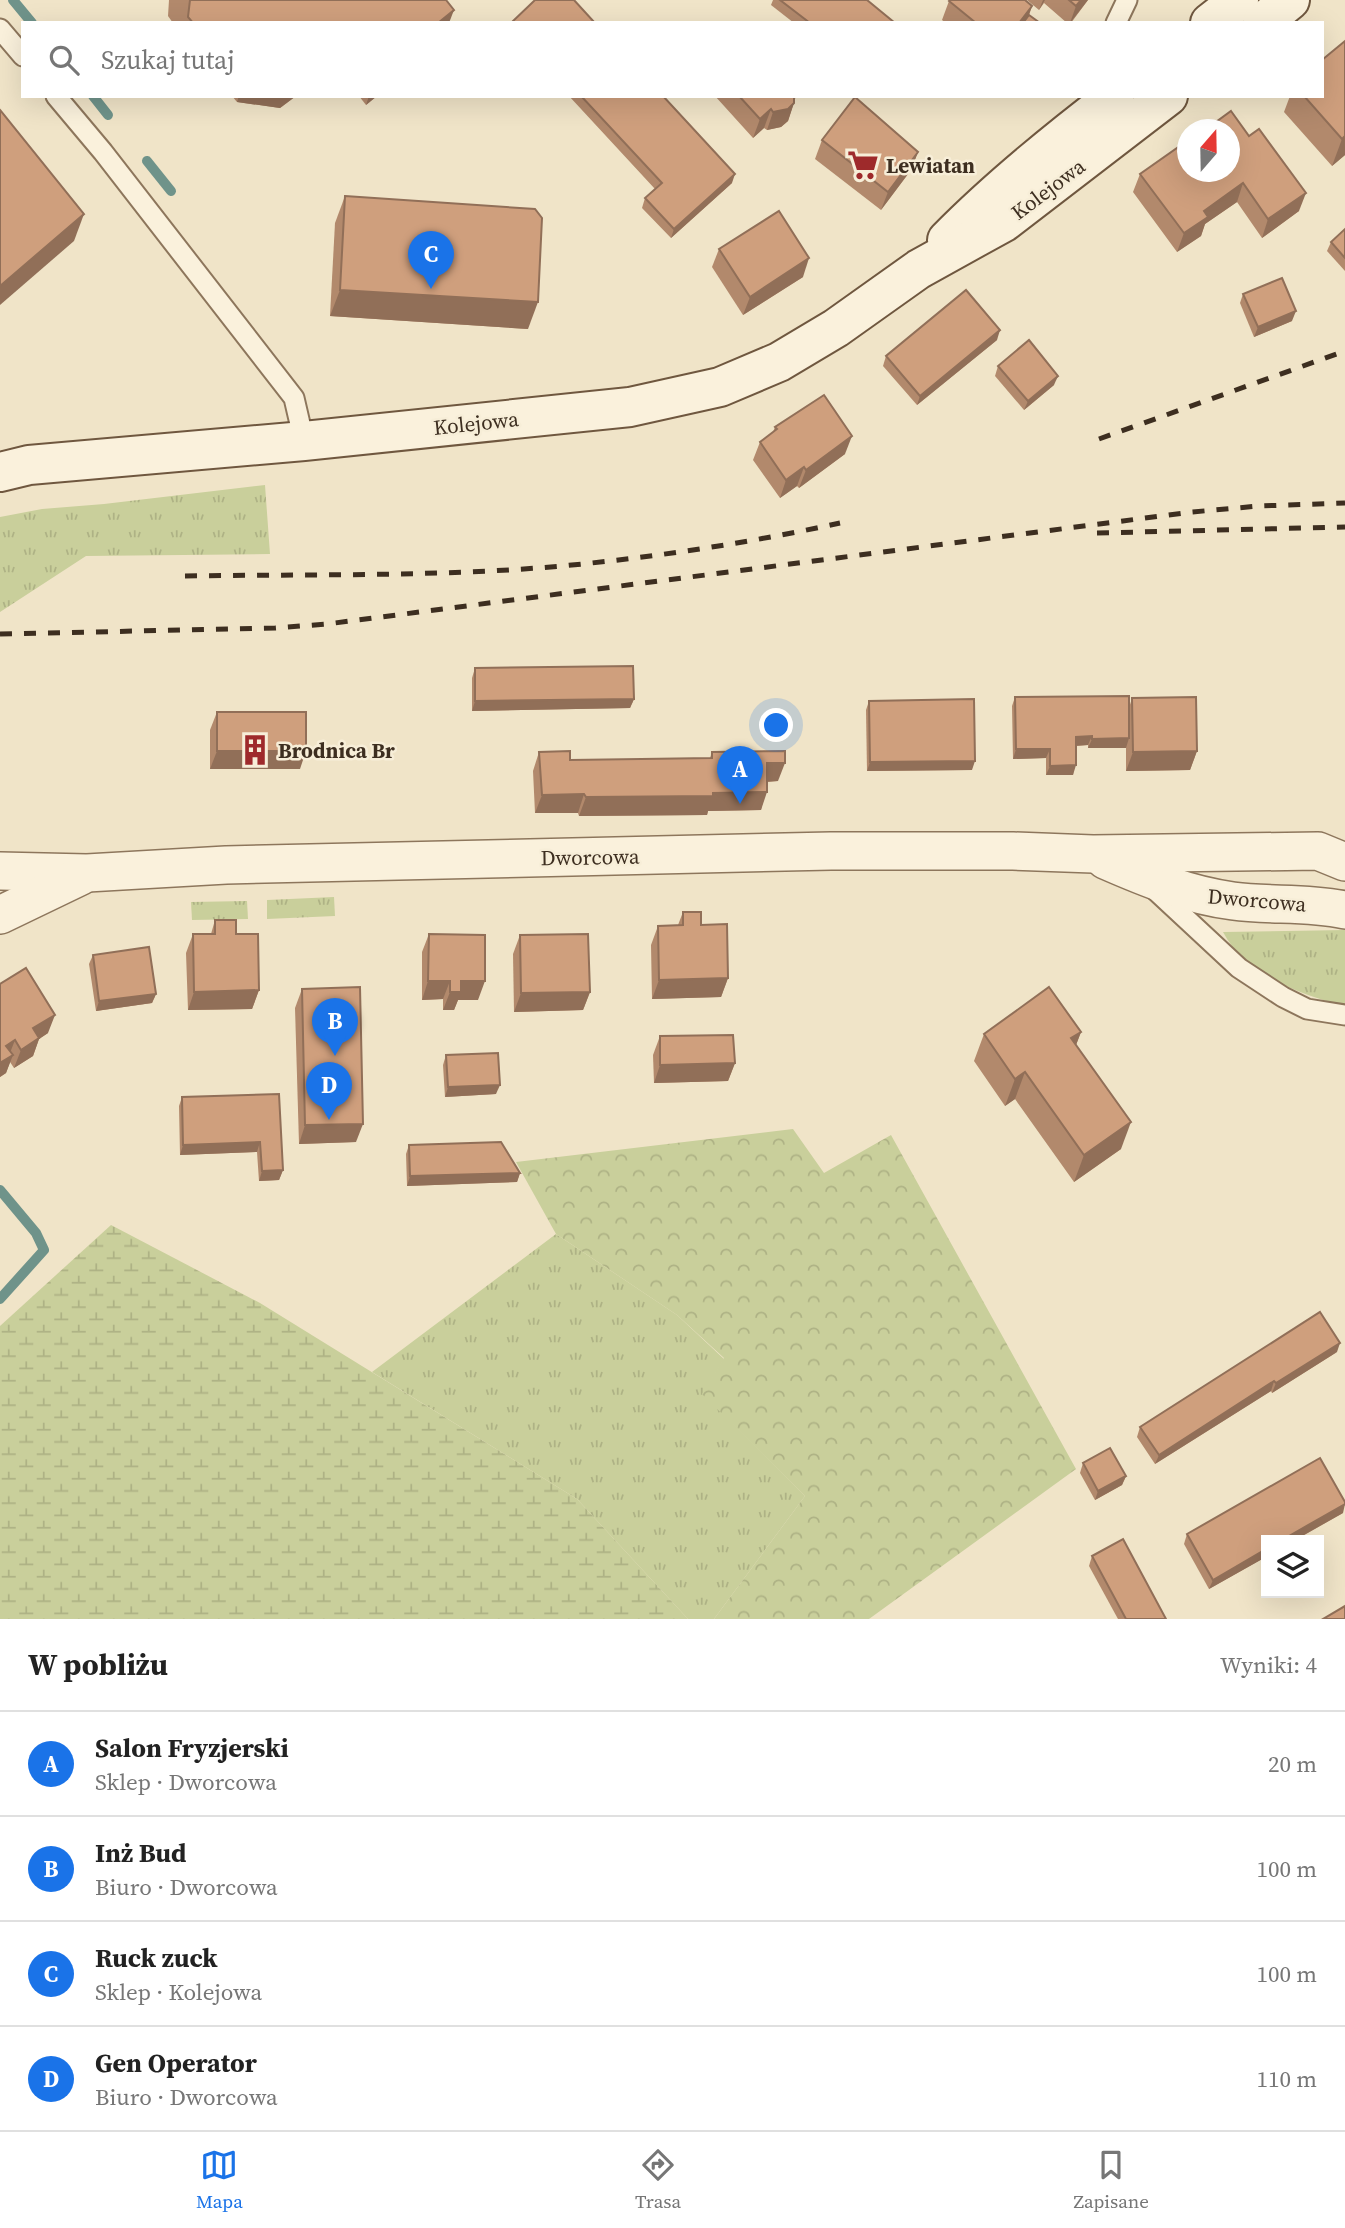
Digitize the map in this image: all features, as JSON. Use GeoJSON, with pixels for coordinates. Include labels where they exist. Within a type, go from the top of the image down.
{"type":"FeatureCollection","features":[{"type":"Feature","properties":{"kind":"street"},"geometry":{"type":"LineString","coordinates":[[1213,21],[1239,0]]}},
{"type":"Feature","properties":{"kind":"street"},"geometry":{"type":"LineString","coordinates":[[1264,21],[1290,0]]}},
{"type":"Feature","properties":{"kind":"street","name":"Kolejowa"},"geometry":{"type":"LineString","coordinates":[[0,472],[29,465],[304,441],[629,407],[720,387],[779,362],[836,328],[919,269],[1004,222],[1070,152],[1113,98]]}},
{"type":"Feature","properties":{"kind":"street","name":"Kolejowa"},"geometry":{"type":"LineString","coordinates":[[1070,152],[1164,98]]}},
{"type":"Feature","properties":{"kind":"street","name":"Dworcowa"},"geometry":{"type":"LineString","coordinates":[[0,871],[87,873],[226,865],[831,851],[1093,854],[1318,851],[1345,862]]}},
{"type":"Feature","properties":{"kind":"street","name":"Dworcowa"},"geometry":{"type":"LineString","coordinates":[[1093,854],[1140,875],[1191,893],[1234,901],[1326,906],[1345,910]]}},
{"type":"Feature","properties":{"kind":"street","name":"Dworcowa"},"geometry":{"type":"LineString","coordinates":[[0,915],[87,873]]}},
{"type":"Feature","properties":{"kind":"lane"},"geometry":{"type":"LineString","coordinates":[[1117,21],[1127,0]]}},
{"type":"Feature","properties":{"kind":"lane"},"geometry":{"type":"LineString","coordinates":[[0,29],[21,54]]}},
{"type":"Feature","properties":{"kind":"lane"},"geometry":{"type":"LineString","coordinates":[[58,98],[103,152],[293,398],[304,441]]}},
{"type":"Feature","properties":{"kind":"lane"},"geometry":{"type":"LineString","coordinates":[[1140,875],[1239,968],[1283,997],[1307,1009],[1345,1015]]}},
{"type":"Feature","properties":{"kind":"green space"},"geometry":{"type":"Polygon","coordinates":[[[265,485],[270,554],[86,556],[0,612],[0,517],[42,509],[265,485]]]}},
{"type":"Feature","properties":{"kind":"green space"},"geometry":{"type":"Polygon","coordinates":[[[334,897],[335,916],[267,919],[267,900],[334,897]]]}},
{"type":"Feature","properties":{"kind":"green space"},"geometry":{"type":"Polygon","coordinates":[[[247,901],[248,919],[192,920],[191,902],[247,901]]]}},
{"type":"Feature","properties":{"kind":"green space"},"geometry":{"type":"Polygon","coordinates":[[[1345,930],[1345,1006],[1310,996],[1276,981],[1245,960],[1223,932],[1345,930]]]}},
{"type":"Feature","properties":{"kind":"green space"},"geometry":{"type":"Polygon","coordinates":[[[793,1129],[824,1173],[891,1135],[1076,1469],[869,1619],[714,1619],[805,1496],[702,1394],[724,1358],[677,1315],[556,1234],[516,1162],[793,1129]]]}},
{"type":"Feature","properties":{"kind":"green space"},"geometry":{"type":"Polygon","coordinates":[[[111,1225],[260,1303],[577,1499],[688,1619],[0,1619],[0,1326],[111,1225]]]}},
{"type":"Feature","properties":{"kind":"green space"},"geometry":{"type":"Polygon","coordinates":[[[556,1234],[677,1315],[724,1359],[703,1394],[805,1496],[714,1619],[688,1619],[577,1499],[372,1372],[556,1234]]]}},
{"type":"Feature","properties":{"kind":"building"},"geometry":{"type":"Polygon","coordinates":[[[190,0],[446,0],[454,10],[440,21],[191,21],[188,17],[190,0]]]}},
{"type":"Feature","properties":{"kind":"building"},"geometry":{"type":"Polygon","coordinates":[[[535,0],[574,0],[593,21],[513,21],[535,0]]]}},
{"type":"Feature","properties":{"kind":"building"},"geometry":{"type":"Polygon","coordinates":[[[780,0],[867,0],[893,21],[807,21],[780,0]]]}},
{"type":"Feature","properties":{"kind":"building"},"geometry":{"type":"Polygon","coordinates":[[[1025,0],[1032,6],[1021,21],[974,21],[949,1],[1025,0]]]}},
{"type":"Feature","properties":{"kind":"building"},"geometry":{"type":"Polygon","coordinates":[[[1069,0],[1081,0],[1076,6],[1069,0]]]}},
{"type":"Feature","properties":{"kind":"building"},"geometry":{"type":"Polygon","coordinates":[[[1029,15],[1037,21],[1024,21],[1029,15]]]}},
{"type":"Feature","properties":{"kind":"building"},"geometry":{"type":"Polygon","coordinates":[[[1345,41],[1345,136],[1342,139],[1306,98],[1324,98],[1324,58],[1345,41]]]}},
{"type":"Feature","properties":{"kind":"building"},"geometry":{"type":"Polygon","coordinates":[[[583,98],[665,98],[735,174],[674,229],[645,198],[662,183],[583,98]]]}},
{"type":"Feature","properties":{"kind":"building"},"geometry":{"type":"Polygon","coordinates":[[[741,98],[794,98],[794,103],[788,109],[773,112],[771,109],[760,119],[741,98]]]}},
{"type":"Feature","properties":{"kind":"building","name":"Lewiatan"},"geometry":{"type":"Polygon","coordinates":[[[856,98],[918,152],[888,192],[822,140],[856,98]]]}},
{"type":"Feature","properties":{"kind":"building"},"geometry":{"type":"Polygon","coordinates":[[[0,110],[84,214],[0,286],[0,110]]]}},
{"type":"Feature","properties":{"kind":"building"},"geometry":{"type":"Polygon","coordinates":[[[1231,111],[1237,119],[1220,119],[1231,111]]]}},
{"type":"Feature","properties":{"kind":"building"},"geometry":{"type":"Polygon","coordinates":[[[1240,124],[1249,136],[1259,129],[1306,193],[1268,219],[1243,183],[1204,211],[1208,217],[1184,233],[1140,174],[1177,148],[1177,182],[1240,182],[1240,124]]]}},
{"type":"Feature","properties":{"kind":"building"},"geometry":{"type":"Polygon","coordinates":[[[345,196],[535,209],[542,218],[538,302],[340,290],[345,196]]]}},
{"type":"Feature","properties":{"kind":"building"},"geometry":{"type":"Polygon","coordinates":[[[779,211],[809,258],[750,297],[719,249],[779,211]]]}},
{"type":"Feature","properties":{"kind":"building"},"geometry":{"type":"Polygon","coordinates":[[[1345,229],[1345,258],[1331,242],[1345,229]]]}},
{"type":"Feature","properties":{"kind":"building"},"geometry":{"type":"Polygon","coordinates":[[[1282,278],[1296,311],[1258,327],[1243,294],[1282,278]]]}},
{"type":"Feature","properties":{"kind":"building"},"geometry":{"type":"Polygon","coordinates":[[[966,290],[1000,330],[920,396],[886,356],[966,290]]]}},
{"type":"Feature","properties":{"kind":"building"},"geometry":{"type":"Polygon","coordinates":[[[1029,340],[1058,376],[1028,401],[998,366],[1029,340]]]}},
{"type":"Feature","properties":{"kind":"building"},"geometry":{"type":"Polygon","coordinates":[[[824,395],[852,436],[806,470],[804,467],[786,480],[760,442],[777,429],[775,427],[824,395]]]}},
{"type":"Feature","properties":{"kind":"building"},"geometry":{"type":"Polygon","coordinates":[[[633,666],[634,699],[475,701],[475,668],[633,666]]]}},
{"type":"Feature","properties":{"kind":"building"},"geometry":{"type":"Polygon","coordinates":[[[1129,696],[1129,738],[1076,737],[1076,765],[1050,766],[1050,749],[1016,749],[1015,697],[1129,696]]]}},
{"type":"Feature","properties":{"kind":"building"},"geometry":{"type":"Polygon","coordinates":[[[1196,697],[1197,751],[1133,752],[1132,698],[1196,697]]]}},
{"type":"Feature","properties":{"kind":"building"},"geometry":{"type":"Polygon","coordinates":[[[974,699],[975,761],[870,762],[869,701],[974,699]]]}},
{"type":"Feature","properties":{"kind":"building"},"geometry":{"type":"Polygon","coordinates":[[[217,712],[306,712],[306,751],[217,751],[217,712]]]}},
{"type":"Feature","properties":{"kind":"building"},"geometry":{"type":"Polygon","coordinates":[[[570,751],[570,760],[712,758],[712,752],[785,751],[785,763],[767,763],[767,792],[713,793],[713,796],[542,795],[539,752],[570,751]]]}},
{"type":"Feature","properties":{"kind":"building"},"geometry":{"type":"Polygon","coordinates":[[[683,912],[701,912],[701,925],[727,924],[728,978],[659,980],[658,926],[683,925],[683,912]]]}},
{"type":"Feature","properties":{"kind":"building"},"geometry":{"type":"Polygon","coordinates":[[[215,920],[236,920],[236,934],[258,934],[259,990],[194,992],[193,934],[215,934],[215,920]]]}},
{"type":"Feature","properties":{"kind":"building"},"geometry":{"type":"Polygon","coordinates":[[[429,934],[485,935],[485,981],[461,981],[461,992],[450,992],[450,981],[428,981],[429,934]]]}},
{"type":"Feature","properties":{"kind":"building"},"geometry":{"type":"Polygon","coordinates":[[[588,934],[590,992],[521,993],[520,935],[588,934]]]}},
{"type":"Feature","properties":{"kind":"building"},"geometry":{"type":"Polygon","coordinates":[[[149,947],[156,994],[99,1001],[93,955],[149,947]]]}},
{"type":"Feature","properties":{"kind":"building"},"geometry":{"type":"Polygon","coordinates":[[[26,968],[55,1015],[33,1028],[39,1038],[21,1050],[15,1040],[6,1046],[13,1055],[0,1063],[0,984],[26,968]]]}},
{"type":"Feature","properties":{"kind":"building"},"geometry":{"type":"Polygon","coordinates":[[[360,987],[363,1124],[305,1125],[302,989],[360,987]]]}},
{"type":"Feature","properties":{"kind":"building"},"geometry":{"type":"Polygon","coordinates":[[[1049,987],[1081,1032],[1071,1038],[1131,1122],[1084,1155],[1025,1072],[1015,1079],[984,1034],[1049,987]]]}},
{"type":"Feature","properties":{"kind":"building"},"geometry":{"type":"Polygon","coordinates":[[[733,1035],[735,1063],[660,1065],[660,1036],[733,1035]]]}},
{"type":"Feature","properties":{"kind":"building"},"geometry":{"type":"Polygon","coordinates":[[[498,1053],[500,1085],[448,1087],[446,1055],[498,1053]]]}},
{"type":"Feature","properties":{"kind":"building"},"geometry":{"type":"Polygon","coordinates":[[[279,1094],[283,1170],[262,1171],[260,1142],[183,1145],[182,1097],[279,1094]]]}},
{"type":"Feature","properties":{"kind":"building"},"geometry":{"type":"Polygon","coordinates":[[[501,1142],[520,1173],[410,1176],[409,1145],[501,1142]]]}},
{"type":"Feature","properties":{"kind":"building"},"geometry":{"type":"Polygon","coordinates":[[[1320,1312],[1340,1343],[1276,1383],[1274,1381],[1159,1455],[1140,1427],[1320,1312]]]}},
{"type":"Feature","properties":{"kind":"building"},"geometry":{"type":"Polygon","coordinates":[[[1110,1448],[1126,1476],[1098,1491],[1083,1463],[1110,1448]]]}},
{"type":"Feature","properties":{"kind":"building"},"geometry":{"type":"Polygon","coordinates":[[[1320,1458],[1345,1502],[1291,1535],[1261,1535],[1261,1552],[1213,1580],[1187,1534],[1320,1458]]]}},
{"type":"Feature","properties":{"kind":"building"},"geometry":{"type":"Polygon","coordinates":[[[1123,1539],[1166,1619],[1126,1619],[1092,1556],[1123,1539]]]}},
{"type":"Feature","properties":{"kind":"building"},"geometry":{"type":"Polygon","coordinates":[[[1345,1606],[1345,1619],[1323,1619],[1345,1606]]]}},
{"type":"Feature","properties":{"kind":"waterway"},"geometry":{"type":"LineString","coordinates":[[13,0],[30,21]]}},
{"type":"Feature","properties":{"kind":"waterway"},"geometry":{"type":"LineString","coordinates":[[95,98],[108,115]]}},
{"type":"Feature","properties":{"kind":"waterway"},"geometry":{"type":"LineString","coordinates":[[147,161],[171,191]]}},
{"type":"Feature","properties":{"kind":"waterway"},"geometry":{"type":"LineString","coordinates":[[0,1190],[36,1233],[44,1250],[0,1299]]}},
{"type":"Feature","properties":{"kind":"railway"},"geometry":{"type":"LineString","coordinates":[[1099,439],[1345,351]]}},
{"type":"Feature","properties":{"kind":"railway"},"geometry":{"type":"LineString","coordinates":[[0,634],[275,628],[327,624],[1192,512],[1345,503]]}},
{"type":"Feature","properties":{"kind":"railway"},"geometry":{"type":"LineString","coordinates":[[185,576],[515,570],[702,549],[840,523]]}},
{"type":"Feature","properties":{"kind":"railway"},"geometry":{"type":"LineString","coordinates":[[1097,533],[1345,527]]}},
{"type":"Feature","properties":{"kind":"place","name":"Lewiatan"},"geometry":{"type":"Point","coordinates":[863,165]}},
{"type":"Feature","properties":{"kind":"place","name":"Ruck zuck"},"geometry":{"type":"Point","coordinates":[431,289]}},
{"type":"Feature","properties":{"kind":"place","name":"Brodnica Br"},"geometry":{"type":"Point","coordinates":[255,750]}},
{"type":"Feature","properties":{"kind":"place","name":"Salon Fryzjerski"},"geometry":{"type":"Point","coordinates":[740,804]}},
{"type":"Feature","properties":{"kind":"place","name":"Inż Bud"},"geometry":{"type":"Point","coordinates":[335,1056]}},
{"type":"Feature","properties":{"kind":"place","name":"Gen Operator"},"geometry":{"type":"Point","coordinates":[329,1120]}}]}
